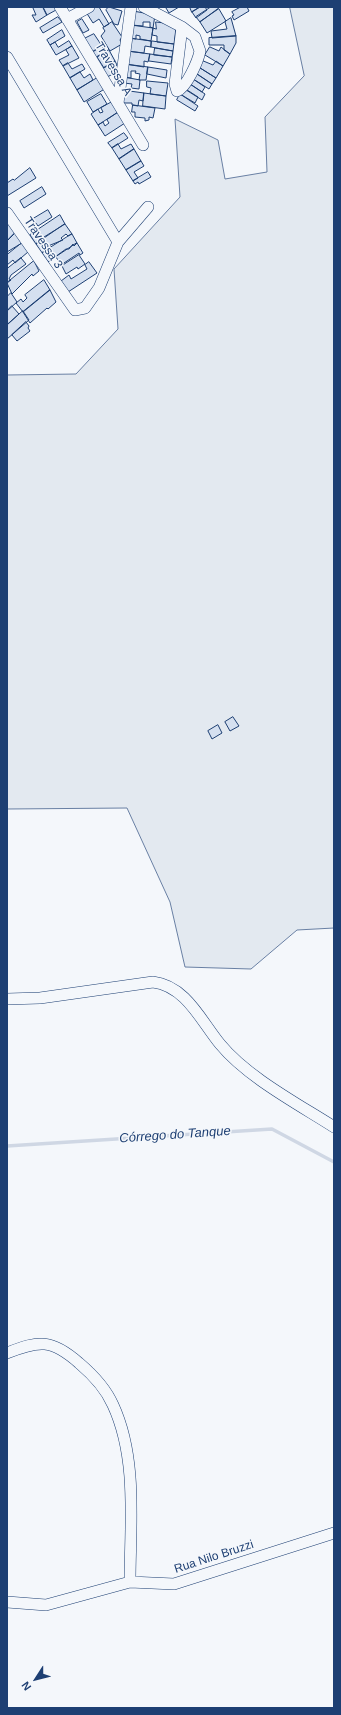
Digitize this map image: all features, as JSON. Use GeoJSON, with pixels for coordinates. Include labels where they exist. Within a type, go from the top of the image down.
{"type":"FeatureCollection","features":[{"type":"Feature","properties":{"kind":"street","name":"Travessa A"},"geometry":{"type":"LineString","coordinates":[[60,7],[143,145]]}},
{"type":"Feature","properties":{"kind":"street"},"geometry":{"type":"LineString","coordinates":[[67,19],[89,7]]}},
{"type":"Feature","properties":{"kind":"street"},"geometry":{"type":"LineString","coordinates":[[118,104],[131,7]]}},
{"type":"Feature","properties":{"kind":"street"},"geometry":{"type":"LineString","coordinates":[[144,7],[182,27],[195,37],[200,51],[189,76],[183,86],[177,91],[175,84],[182,27]]}},
{"type":"Feature","properties":{"kind":"street"},"geometry":{"type":"LineString","coordinates":[[7,57],[118,242],[148,207]]}},
{"type":"Feature","properties":{"kind":"street","name":"Travessa 3"},"geometry":{"type":"LineString","coordinates":[[7,214],[57,287],[75,310],[85,308],[99,288],[118,242]]}},
{"type":"Feature","properties":{"kind":"street"},"geometry":{"type":"LineString","coordinates":[[7,999],[40,998],[153,982],[168,986],[186,999],[232,1056],[262,1080],[334,1127]]}},
{"type":"Feature","properties":{"kind":"street"},"geometry":{"type":"LineString","coordinates":[[7,1353],[28,1345],[48,1344],[65,1350],[99,1383],[113,1404],[122,1430],[129,1464],[130,1582]]}},
{"type":"Feature","properties":{"kind":"street","name":"Rua Nilo Bruzzi"},"geometry":{"type":"LineString","coordinates":[[7,1602],[29,1605],[46,1605],[130,1582],[174,1584],[334,1533]]}},
{"type":"Feature","properties":{"kind":"shaded area"},"geometry":{"type":"Polygon","coordinates":[[[290,7],[334,7],[334,928],[297,930],[251,969],[185,967],[170,902],[127,808],[7,809],[7,375],[76,374],[118,329],[114,269],[180,197],[175,119],[218,140],[225,179],[267,172],[265,117],[304,76],[290,7]]]}},
{"type":"Feature","properties":{"kind":"building"},"geometry":{"type":"Polygon","coordinates":[[[43,7],[47,15],[36,22],[32,15],[36,15],[33,8],[43,7]]]}},
{"type":"Feature","properties":{"kind":"building"},"geometry":{"type":"Polygon","coordinates":[[[43,7],[54,7],[56,10],[47,15],[43,7]]]}},
{"type":"Feature","properties":{"kind":"building"},"geometry":{"type":"Polygon","coordinates":[[[93,7],[99,7],[109,24],[104,27],[99,19],[93,23],[86,12],[93,7]]]}},
{"type":"Feature","properties":{"kind":"building"},"geometry":{"type":"Polygon","coordinates":[[[109,7],[122,11],[118,25],[114,24],[106,10],[109,7]]]}},
{"type":"Feature","properties":{"kind":"building"},"geometry":{"type":"Polygon","coordinates":[[[179,7],[169,13],[166,8],[179,7]]]}},
{"type":"Feature","properties":{"kind":"building"},"geometry":{"type":"Polygon","coordinates":[[[190,7],[200,7],[192,12],[190,7]]]}},
{"type":"Feature","properties":{"kind":"building"},"geometry":{"type":"Polygon","coordinates":[[[200,7],[205,7],[207,10],[196,18],[192,12],[200,7]]]}},
{"type":"Feature","properties":{"kind":"building"},"geometry":{"type":"Polygon","coordinates":[[[211,7],[220,7],[200,22],[196,17],[211,7]]]}},
{"type":"Feature","properties":{"kind":"building"},"geometry":{"type":"Polygon","coordinates":[[[241,7],[247,7],[249,11],[234,20],[232,16],[234,15],[232,12],[241,7]]]}},
{"type":"Feature","properties":{"kind":"building"},"geometry":{"type":"Polygon","coordinates":[[[219,9],[226,21],[207,33],[200,22],[219,9]]]}},
{"type":"Feature","properties":{"kind":"building"},"geometry":{"type":"Polygon","coordinates":[[[133,11],[155,15],[153,28],[150,27],[150,22],[143,22],[143,26],[131,25],[133,11]]]}},
{"type":"Feature","properties":{"kind":"building"},"geometry":{"type":"Polygon","coordinates":[[[58,17],[62,22],[43,33],[40,28],[58,17]]]}},
{"type":"Feature","properties":{"kind":"building"},"geometry":{"type":"Polygon","coordinates":[[[231,18],[236,36],[212,38],[211,31],[227,29],[225,22],[231,18]]]}},
{"type":"Feature","properties":{"kind":"building"},"geometry":{"type":"Polygon","coordinates":[[[82,19],[89,30],[83,33],[77,22],[82,19]]]}},
{"type":"Feature","properties":{"kind":"building"},"geometry":{"type":"Polygon","coordinates":[[[112,22],[122,37],[120,40],[122,44],[110,51],[101,36],[105,31],[103,28],[112,22]]]}},
{"type":"Feature","properties":{"kind":"building"},"geometry":{"type":"Polygon","coordinates":[[[156,22],[173,24],[176,28],[174,44],[157,42],[157,36],[152,35],[153,28],[156,29],[156,22]]]}},
{"type":"Feature","properties":{"kind":"building"},"geometry":{"type":"Polygon","coordinates":[[[131,25],[153,28],[151,41],[140,39],[140,36],[136,35],[136,39],[129,38],[131,25]]]}},
{"type":"Feature","properties":{"kind":"building"},"geometry":{"type":"Polygon","coordinates":[[[62,30],[65,36],[50,45],[47,40],[62,30]]]}},
{"type":"Feature","properties":{"kind":"building"},"geometry":{"type":"Polygon","coordinates":[[[94,34],[102,46],[91,53],[84,39],[94,34]]]}},
{"type":"Feature","properties":{"kind":"building"},"geometry":{"type":"Polygon","coordinates":[[[236,36],[236,43],[230,54],[224,50],[224,45],[209,45],[209,38],[236,36]]]}},
{"type":"Feature","properties":{"kind":"building"},"geometry":{"type":"Polygon","coordinates":[[[129,38],[151,41],[151,47],[145,46],[144,53],[127,51],[129,38]]]}},
{"type":"Feature","properties":{"kind":"building"},"geometry":{"type":"Polygon","coordinates":[[[69,41],[72,46],[56,55],[50,45],[55,42],[58,47],[69,41]]]}},
{"type":"Feature","properties":{"kind":"building"},"geometry":{"type":"Polygon","coordinates":[[[152,41],[174,44],[173,51],[151,47],[152,41]]]}},
{"type":"Feature","properties":{"kind":"building"},"geometry":{"type":"Polygon","coordinates":[[[72,46],[79,58],[63,66],[59,60],[69,55],[66,50],[72,46]]]}},
{"type":"Feature","properties":{"kind":"building"},"geometry":{"type":"Polygon","coordinates":[[[102,46],[105,52],[94,59],[91,53],[102,46]]]}},
{"type":"Feature","properties":{"kind":"building"},"geometry":{"type":"Polygon","coordinates":[[[210,47],[219,51],[221,47],[230,54],[223,66],[205,55],[210,47]]]}},
{"type":"Feature","properties":{"kind":"building"},"geometry":{"type":"Polygon","coordinates":[[[155,48],[173,51],[172,57],[154,55],[155,48]]]}},
{"type":"Feature","properties":{"kind":"building"},"geometry":{"type":"Polygon","coordinates":[[[109,50],[115,61],[104,68],[97,57],[109,50]]]}},
{"type":"Feature","properties":{"kind":"building"},"geometry":{"type":"Polygon","coordinates":[[[127,51],[150,54],[148,62],[144,61],[144,67],[125,64],[127,51]]]}},
{"type":"Feature","properties":{"kind":"building"},"geometry":{"type":"Polygon","coordinates":[[[150,54],[172,57],[171,64],[149,61],[150,54]]]}},
{"type":"Feature","properties":{"kind":"building"},"geometry":{"type":"Polygon","coordinates":[[[201,60],[213,65],[216,61],[223,66],[216,78],[197,66],[201,60]]]}},
{"type":"Feature","properties":{"kind":"building"},"geometry":{"type":"Polygon","coordinates":[[[115,61],[117,65],[112,68],[115,73],[107,77],[102,69],[115,61]]]}},
{"type":"Feature","properties":{"kind":"building"},"geometry":{"type":"Polygon","coordinates":[[[68,63],[72,69],[82,64],[85,69],[70,78],[63,66],[68,63]]]}},
{"type":"Feature","properties":{"kind":"building"},"geometry":{"type":"Polygon","coordinates":[[[125,64],[148,67],[146,80],[139,80],[140,74],[135,73],[136,71],[131,71],[131,78],[123,77],[125,64]]]}},
{"type":"Feature","properties":{"kind":"building"},"geometry":{"type":"Polygon","coordinates":[[[197,66],[216,78],[212,84],[194,72],[197,66]]]}},
{"type":"Feature","properties":{"kind":"building"},"geometry":{"type":"Polygon","coordinates":[[[148,67],[167,70],[166,78],[147,74],[148,67]]]}},
{"type":"Feature","properties":{"kind":"building"},"geometry":{"type":"Polygon","coordinates":[[[80,72],[84,78],[90,74],[93,80],[77,90],[70,78],[80,72]]]}},
{"type":"Feature","properties":{"kind":"building"},"geometry":{"type":"Polygon","coordinates":[[[194,72],[212,84],[209,89],[190,77],[194,72]]]}},
{"type":"Feature","properties":{"kind":"building"},"geometry":{"type":"Polygon","coordinates":[[[99,77],[106,88],[84,102],[77,90],[99,77]]]}},
{"type":"Feature","properties":{"kind":"building"},"geometry":{"type":"Polygon","coordinates":[[[124,77],[140,80],[139,89],[131,88],[132,84],[124,83],[124,77]]]}},
{"type":"Feature","properties":{"kind":"building"},"geometry":{"type":"Polygon","coordinates":[[[190,77],[205,87],[202,92],[187,82],[190,77]]]}},
{"type":"Feature","properties":{"kind":"building"},"geometry":{"type":"Polygon","coordinates":[[[147,81],[168,83],[166,96],[150,94],[151,88],[147,87],[147,81]]]}},
{"type":"Feature","properties":{"kind":"building"},"geometry":{"type":"Polygon","coordinates":[[[187,82],[205,94],[202,100],[183,88],[187,82]]]}},
{"type":"Feature","properties":{"kind":"building"},"geometry":{"type":"Polygon","coordinates":[[[184,88],[198,97],[195,103],[180,94],[184,88]]]}},
{"type":"Feature","properties":{"kind":"building"},"geometry":{"type":"Polygon","coordinates":[[[122,90],[144,93],[143,101],[139,100],[138,106],[132,105],[132,103],[120,103],[122,90]]]}},
{"type":"Feature","properties":{"kind":"building"},"geometry":{"type":"Polygon","coordinates":[[[144,93],[166,96],[165,109],[143,106],[144,93]]]}},
{"type":"Feature","properties":{"kind":"building"},"geometry":{"type":"Polygon","coordinates":[[[101,94],[107,104],[93,112],[87,102],[101,94]]]}},
{"type":"Feature","properties":{"kind":"building"},"geometry":{"type":"Polygon","coordinates":[[[180,94],[198,106],[195,111],[177,100],[180,94]]]}},
{"type":"Feature","properties":{"kind":"building"},"geometry":{"type":"Polygon","coordinates":[[[112,102],[118,112],[98,125],[91,114],[98,109],[100,113],[103,112],[101,108],[112,102]]]}},
{"type":"Feature","properties":{"kind":"building"},"geometry":{"type":"Polygon","coordinates":[[[133,105],[155,108],[153,118],[149,117],[149,120],[145,121],[145,118],[135,117],[135,112],[132,112],[133,105]]]}},
{"type":"Feature","properties":{"kind":"building"},"geometry":{"type":"Polygon","coordinates":[[[119,112],[125,123],[105,136],[98,125],[103,122],[105,126],[109,123],[107,120],[119,112]]]}},
{"type":"Feature","properties":{"kind":"building"},"geometry":{"type":"Polygon","coordinates":[[[124,133],[128,138],[112,148],[108,143],[124,133]]]}},
{"type":"Feature","properties":{"kind":"building"},"geometry":{"type":"Polygon","coordinates":[[[118,144],[121,149],[131,144],[134,149],[119,159],[112,148],[118,144]]]}},
{"type":"Feature","properties":{"kind":"building"},"geometry":{"type":"Polygon","coordinates":[[[134,149],[141,161],[126,170],[119,159],[134,149]]]}},
{"type":"Feature","properties":{"kind":"building"},"geometry":{"type":"Polygon","coordinates":[[[141,161],[144,166],[134,172],[138,178],[133,181],[126,170],[141,161]]]}},
{"type":"Feature","properties":{"kind":"building"},"geometry":{"type":"Polygon","coordinates":[[[30,168],[36,178],[7,196],[7,183],[13,179],[14,180],[30,168]]]}},
{"type":"Feature","properties":{"kind":"building"},"geometry":{"type":"Polygon","coordinates":[[[148,172],[151,177],[139,184],[138,182],[135,184],[133,181],[148,172]]]}},
{"type":"Feature","properties":{"kind":"building"},"geometry":{"type":"Polygon","coordinates":[[[42,187],[46,194],[24,208],[20,201],[42,187]]]}},
{"type":"Feature","properties":{"kind":"building"},"geometry":{"type":"Polygon","coordinates":[[[48,210],[52,217],[38,226],[33,219],[48,210]]]}},
{"type":"Feature","properties":{"kind":"building"},"geometry":{"type":"Polygon","coordinates":[[[60,215],[65,224],[44,237],[45,238],[36,244],[30,235],[60,215]]]}},
{"type":"Feature","properties":{"kind":"building"},"geometry":{"type":"Polygon","coordinates":[[[9,224],[15,233],[7,241],[7,226],[9,224]]]}},
{"type":"Feature","properties":{"kind":"building"},"geometry":{"type":"Polygon","coordinates":[[[65,224],[72,234],[68,236],[66,234],[61,238],[63,240],[48,246],[50,248],[42,253],[36,244],[65,224]]]}},
{"type":"Feature","properties":{"kind":"building"},"geometry":{"type":"Polygon","coordinates":[[[15,233],[22,243],[7,252],[7,241],[15,233]]]}},
{"type":"Feature","properties":{"kind":"building"},"geometry":{"type":"Polygon","coordinates":[[[72,234],[77,243],[74,246],[73,244],[69,249],[66,249],[48,262],[42,253],[72,234]]]}},
{"type":"Feature","properties":{"kind":"building"},"geometry":{"type":"Polygon","coordinates":[[[22,243],[28,252],[15,263],[13,260],[7,265],[7,255],[22,243]]]}},
{"type":"Feature","properties":{"kind":"building"},"geometry":{"type":"Polygon","coordinates":[[[77,243],[83,253],[80,255],[79,253],[61,265],[56,257],[77,243]]]}},
{"type":"Feature","properties":{"kind":"building"},"geometry":{"type":"Polygon","coordinates":[[[79,255],[85,264],[66,274],[62,266],[79,255]]]}},
{"type":"Feature","properties":{"kind":"building"},"geometry":{"type":"Polygon","coordinates":[[[21,258],[26,264],[11,275],[9,279],[11,280],[7,283],[7,269],[21,258]]]}},
{"type":"Feature","properties":{"kind":"building"},"geometry":{"type":"Polygon","coordinates":[[[34,261],[39,271],[33,276],[32,274],[12,294],[7,283],[34,261]]]}},
{"type":"Feature","properties":{"kind":"building"},"geometry":{"type":"Polygon","coordinates":[[[89,262],[97,273],[68,292],[61,281],[69,275],[71,279],[87,269],[85,265],[89,262]]]}},
{"type":"Feature","properties":{"kind":"building"},"geometry":{"type":"Polygon","coordinates":[[[44,280],[50,290],[23,312],[16,303],[21,299],[23,302],[27,298],[25,295],[44,280]]]}},
{"type":"Feature","properties":{"kind":"building"},"geometry":{"type":"Polygon","coordinates":[[[50,290],[56,302],[30,323],[23,312],[50,290]]]}},
{"type":"Feature","properties":{"kind":"building"},"geometry":{"type":"Polygon","coordinates":[[[11,293],[17,302],[7,311],[7,297],[11,293]]]}},
{"type":"Feature","properties":{"kind":"building"},"geometry":{"type":"Polygon","coordinates":[[[12,306],[19,314],[7,325],[7,311],[12,306]]]}},
{"type":"Feature","properties":{"kind":"building"},"geometry":{"type":"Polygon","coordinates":[[[23,311],[29,320],[7,339],[7,325],[23,311]]]}},
{"type":"Feature","properties":{"kind":"building"},"geometry":{"type":"Polygon","coordinates":[[[26,322],[30,331],[17,341],[12,335],[26,322]]]}},
{"type":"Feature","properties":{"kind":"building"},"geometry":{"type":"Polygon","coordinates":[[[233,717],[239,726],[230,731],[225,722],[233,717]]]}},
{"type":"Feature","properties":{"kind":"building"},"geometry":{"type":"Polygon","coordinates":[[[218,725],[222,733],[212,739],[208,731],[218,725]]]}},
{"type":"Feature","properties":{"kind":"waterway","name":"Córrego do Tanque"},"geometry":{"type":"LineString","coordinates":[[7,1146],[272,1129],[334,1162]]}}]}
